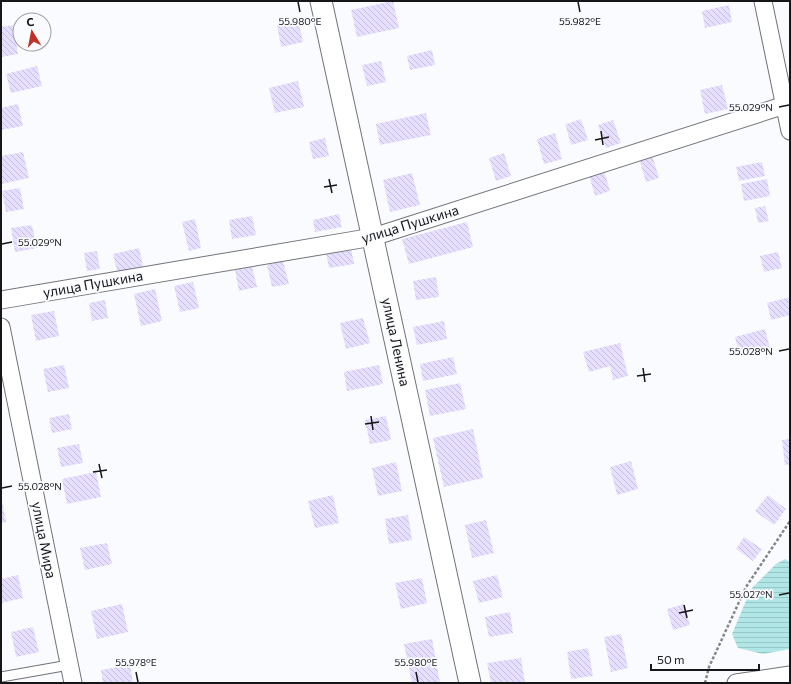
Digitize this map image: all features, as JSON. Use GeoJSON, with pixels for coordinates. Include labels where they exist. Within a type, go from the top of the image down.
{"type":"FeatureCollection","features":[{"type":"Feature","properties":{"kind":"street","name":"улица Ленина"},"geometry":{"type":"LineString","coordinates":[[321,1],[470,683]]}},
{"type":"Feature","properties":{"kind":"street"},"geometry":{"type":"LineString","coordinates":[[763,1],[790,131]]}},
{"type":"Feature","properties":{"kind":"street","name":"улица Пушкина"},"geometry":{"type":"LineString","coordinates":[[1,300],[373,237],[785,105]]}},
{"type":"Feature","properties":{"kind":"street","name":"улица Мира"},"geometry":{"type":"LineString","coordinates":[[1,327],[73,683]]}},
{"type":"Feature","properties":{"kind":"street"},"geometry":{"type":"LineString","coordinates":[[736,683],[790,675]]}},
{"type":"Feature","properties":{"kind":"lane"},"geometry":{"type":"LineString","coordinates":[[1,677],[69,665]]}},
{"type":"Feature","properties":{"kind":"path"},"geometry":{"type":"LineString","coordinates":[[705,683],[709,667],[746,588],[790,521]]}},
{"type":"Feature","properties":{"kind":"water"},"geometry":{"type":"Polygon","coordinates":[[[785,559],[790,562],[790,649],[763,654],[738,648],[732,634],[751,589],[776,564],[785,559]]]}},
{"type":"Feature","properties":{"kind":"building"},"geometry":{"type":"Polygon","coordinates":[[[393,1],[399,28],[357,37],[351,10],[393,1]]]}},
{"type":"Feature","properties":{"kind":"building"},"geometry":{"type":"Polygon","coordinates":[[[729,5],[732,22],[705,28],[702,11],[729,5]]]}},
{"type":"Feature","properties":{"kind":"building"},"geometry":{"type":"Polygon","coordinates":[[[298,20],[303,42],[281,47],[277,25],[298,20]]]}},
{"type":"Feature","properties":{"kind":"building"},"geometry":{"type":"Polygon","coordinates":[[[12,25],[12,52],[18,52],[18,54],[1,57],[1,27],[12,25]]]}},
{"type":"Feature","properties":{"kind":"building"},"geometry":{"type":"Polygon","coordinates":[[[432,50],[435,65],[410,70],[407,56],[432,50]]]}},
{"type":"Feature","properties":{"kind":"building"},"geometry":{"type":"Polygon","coordinates":[[[381,61],[386,82],[367,86],[362,65],[381,61]]]}},
{"type":"Feature","properties":{"kind":"building"},"geometry":{"type":"Polygon","coordinates":[[[37,66],[42,86],[11,93],[6,74],[37,66]]]}},
{"type":"Feature","properties":{"kind":"building"},"geometry":{"type":"Polygon","coordinates":[[[298,81],[304,107],[275,113],[269,88],[298,81]]]}},
{"type":"Feature","properties":{"kind":"building"},"geometry":{"type":"Polygon","coordinates":[[[722,85],[728,109],[705,114],[700,90],[722,85]]]}},
{"type":"Feature","properties":{"kind":"building"},"geometry":{"type":"Polygon","coordinates":[[[18,104],[23,126],[1,130],[1,108],[18,104]]]}},
{"type":"Feature","properties":{"kind":"building"},"geometry":{"type":"Polygon","coordinates":[[[426,113],[431,135],[380,145],[376,124],[426,113]]]}},
{"type":"Feature","properties":{"kind":"building"},"geometry":{"type":"Polygon","coordinates":[[[581,119],[588,140],[571,145],[565,123],[567,124],[581,119]]]}},
{"type":"Feature","properties":{"kind":"building"},"geometry":{"type":"Polygon","coordinates":[[[613,120],[621,143],[606,148],[598,125],[613,120]]]}},
{"type":"Feature","properties":{"kind":"building"},"geometry":{"type":"Polygon","coordinates":[[[555,133],[562,159],[544,164],[537,139],[555,133]]]}},
{"type":"Feature","properties":{"kind":"building"},"geometry":{"type":"Polygon","coordinates":[[[325,138],[329,156],[313,159],[309,142],[325,138]]]}},
{"type":"Feature","properties":{"kind":"building"},"geometry":{"type":"Polygon","coordinates":[[[23,152],[29,178],[1,184],[1,156],[23,152]]]}},
{"type":"Feature","properties":{"kind":"building"},"geometry":{"type":"Polygon","coordinates":[[[504,153],[511,176],[496,181],[489,158],[504,153]]]}},
{"type":"Feature","properties":{"kind":"building"},"geometry":{"type":"Polygon","coordinates":[[[652,155],[659,178],[646,182],[639,159],[652,155]]]}},
{"type":"Feature","properties":{"kind":"building"},"geometry":{"type":"Polygon","coordinates":[[[762,162],[765,176],[739,181],[736,167],[762,162]]]}},
{"type":"Feature","properties":{"kind":"building"},"geometry":{"type":"Polygon","coordinates":[[[604,170],[610,191],[595,196],[589,175],[604,170]]]}},
{"type":"Feature","properties":{"kind":"building"},"geometry":{"type":"Polygon","coordinates":[[[412,173],[420,205],[390,212],[383,180],[412,173]]]}},
{"type":"Feature","properties":{"kind":"building"},"geometry":{"type":"Polygon","coordinates":[[[767,179],[770,196],[744,201],[741,184],[767,179]]]}},
{"type":"Feature","properties":{"kind":"building"},"geometry":{"type":"Polygon","coordinates":[[[20,188],[24,209],[6,212],[2,191],[20,188]]]}},
{"type":"Feature","properties":{"kind":"building"},"geometry":{"type":"Polygon","coordinates":[[[765,206],[769,221],[758,223],[755,208],[765,206]]]}},
{"type":"Feature","properties":{"kind":"building"},"geometry":{"type":"Polygon","coordinates":[[[339,214],[342,227],[315,232],[313,220],[339,214]]]}},
{"type":"Feature","properties":{"kind":"building"},"geometry":{"type":"Polygon","coordinates":[[[252,216],[256,235],[232,239],[229,220],[252,216]]]}},
{"type":"Feature","properties":{"kind":"building"},"geometry":{"type":"Polygon","coordinates":[[[195,219],[201,248],[189,251],[182,222],[195,219]]]}},
{"type":"Feature","properties":{"kind":"building"},"geometry":{"type":"Polygon","coordinates":[[[467,222],[473,247],[409,264],[402,239],[467,222]]]}},
{"type":"Feature","properties":{"kind":"building"},"geometry":{"type":"Polygon","coordinates":[[[32,225],[37,248],[15,252],[11,228],[32,225]]]}},
{"type":"Feature","properties":{"kind":"building"},"geometry":{"type":"Polygon","coordinates":[[[139,248],[144,270],[118,275],[113,254],[139,248]]]}},
{"type":"Feature","properties":{"kind":"building"},"geometry":{"type":"Polygon","coordinates":[[[351,248],[354,264],[329,268],[326,253],[351,248]]]}},
{"type":"Feature","properties":{"kind":"building"},"geometry":{"type":"Polygon","coordinates":[[[97,251],[100,269],[87,271],[84,253],[97,251]]]}},
{"type":"Feature","properties":{"kind":"building"},"geometry":{"type":"Polygon","coordinates":[[[778,252],[782,268],[764,272],[760,256],[778,252]]]}},
{"type":"Feature","properties":{"kind":"building"},"geometry":{"type":"Polygon","coordinates":[[[283,261],[289,284],[272,287],[267,265],[283,261]]]}},
{"type":"Feature","properties":{"kind":"building"},"geometry":{"type":"Polygon","coordinates":[[[252,267],[257,287],[239,291],[235,270],[252,267]]]}},
{"type":"Feature","properties":{"kind":"building"},"geometry":{"type":"Polygon","coordinates":[[[436,277],[439,297],[416,300],[413,281],[436,277]]]}},
{"type":"Feature","properties":{"kind":"building"},"geometry":{"type":"Polygon","coordinates":[[[193,282],[199,308],[180,312],[174,286],[193,282]]]}},
{"type":"Feature","properties":{"kind":"building"},"geometry":{"type":"Polygon","coordinates":[[[155,289],[162,321],[141,326],[134,294],[155,289]]]}},
{"type":"Feature","properties":{"kind":"building"},"geometry":{"type":"Polygon","coordinates":[[[790,297],[790,315],[771,320],[767,303],[790,297]]]}},
{"type":"Feature","properties":{"kind":"building"},"geometry":{"type":"Polygon","coordinates":[[[105,300],[108,318],[92,321],[89,303],[105,300]]]}},
{"type":"Feature","properties":{"kind":"building"},"geometry":{"type":"Polygon","coordinates":[[[54,311],[59,336],[36,341],[31,315],[54,311]]]}},
{"type":"Feature","properties":{"kind":"building"},"geometry":{"type":"Polygon","coordinates":[[[363,318],[370,343],[346,349],[340,323],[363,318]]]}},
{"type":"Feature","properties":{"kind":"building"},"geometry":{"type":"Polygon","coordinates":[[[444,321],[447,339],[417,345],[413,327],[444,321]]]}},
{"type":"Feature","properties":{"kind":"building"},"geometry":{"type":"Polygon","coordinates":[[[765,329],[770,348],[740,356],[735,337],[765,329]]]}},
{"type":"Feature","properties":{"kind":"building"},"geometry":{"type":"Polygon","coordinates":[[[620,343],[628,376],[613,380],[610,366],[589,372],[583,352],[620,343]]]}},
{"type":"Feature","properties":{"kind":"building"},"geometry":{"type":"Polygon","coordinates":[[[453,357],[457,374],[423,381],[420,364],[453,357]]]}},
{"type":"Feature","properties":{"kind":"building"},"geometry":{"type":"Polygon","coordinates":[[[64,365],[69,388],[48,392],[43,369],[64,365]]]}},
{"type":"Feature","properties":{"kind":"building"},"geometry":{"type":"Polygon","coordinates":[[[379,365],[383,384],[347,391],[344,372],[379,365]]]}},
{"type":"Feature","properties":{"kind":"building"},"geometry":{"type":"Polygon","coordinates":[[[460,383],[466,409],[430,416],[425,390],[460,383]]]}},
{"type":"Feature","properties":{"kind":"building"},"geometry":{"type":"Polygon","coordinates":[[[69,414],[72,429],[52,433],[49,418],[69,414]]]}},
{"type":"Feature","properties":{"kind":"building"},"geometry":{"type":"Polygon","coordinates":[[[386,416],[391,440],[370,444],[365,420],[386,416]]]}},
{"type":"Feature","properties":{"kind":"building"},"geometry":{"type":"Polygon","coordinates":[[[473,429],[483,478],[444,487],[433,438],[473,429]]]}},
{"type":"Feature","properties":{"kind":"building"},"geometry":{"type":"Polygon","coordinates":[[[790,439],[790,464],[785,465],[782,440],[790,439]]]}},
{"type":"Feature","properties":{"kind":"building"},"geometry":{"type":"Polygon","coordinates":[[[79,444],[83,463],[61,467],[57,448],[79,444]]]}},
{"type":"Feature","properties":{"kind":"building"},"geometry":{"type":"Polygon","coordinates":[[[631,461],[638,489],[617,495],[610,467],[631,461]]]}},
{"type":"Feature","properties":{"kind":"building"},"geometry":{"type":"Polygon","coordinates":[[[396,462],[402,491],[378,496],[372,468],[396,462]]]}},
{"type":"Feature","properties":{"kind":"building"},"geometry":{"type":"Polygon","coordinates":[[[96,472],[101,497],[67,504],[62,479],[96,472]]]}},
{"type":"Feature","properties":{"kind":"building"},"geometry":{"type":"Polygon","coordinates":[[[333,495],[339,523],[315,528],[308,501],[333,495]]]}},
{"type":"Feature","properties":{"kind":"building"},"geometry":{"type":"Polygon","coordinates":[[[768,495],[786,509],[774,525],[755,511],[768,495]]]}},
{"type":"Feature","properties":{"kind":"building"},"geometry":{"type":"Polygon","coordinates":[[[1,501],[6,522],[1,523],[1,501]]]}},
{"type":"Feature","properties":{"kind":"building"},"geometry":{"type":"Polygon","coordinates":[[[408,515],[412,540],[389,544],[385,519],[408,515]]]}},
{"type":"Feature","properties":{"kind":"building"},"geometry":{"type":"Polygon","coordinates":[[[486,520],[494,553],[472,558],[465,525],[486,520]]]}},
{"type":"Feature","properties":{"kind":"building"},"geometry":{"type":"Polygon","coordinates":[[[744,537],[762,549],[753,561],[736,549],[744,537]]]}},
{"type":"Feature","properties":{"kind":"building"},"geometry":{"type":"Polygon","coordinates":[[[107,543],[112,564],[85,570],[80,548],[107,543]]]}},
{"type":"Feature","properties":{"kind":"building"},"geometry":{"type":"Polygon","coordinates":[[[18,575],[23,598],[1,603],[1,579],[18,575]]]}},
{"type":"Feature","properties":{"kind":"building"},"geometry":{"type":"Polygon","coordinates":[[[497,575],[503,597],[479,603],[473,581],[497,575]]]}},
{"type":"Feature","properties":{"kind":"building"},"geometry":{"type":"Polygon","coordinates":[[[422,578],[427,603],[401,609],[395,583],[422,578]]]}},
{"type":"Feature","properties":{"kind":"building"},"geometry":{"type":"Polygon","coordinates":[[[122,604],[128,632],[97,639],[91,611],[122,604]]]}},
{"type":"Feature","properties":{"kind":"building"},"geometry":{"type":"Polygon","coordinates":[[[684,604],[690,625],[673,630],[667,609],[684,604]]]}},
{"type":"Feature","properties":{"kind":"building"},"geometry":{"type":"Polygon","coordinates":[[[510,612],[513,633],[489,637],[485,617],[510,612]]]}},
{"type":"Feature","properties":{"kind":"building"},"geometry":{"type":"Polygon","coordinates":[[[33,627],[39,652],[16,657],[11,632],[33,627]]]}},
{"type":"Feature","properties":{"kind":"building"},"geometry":{"type":"Polygon","coordinates":[[[621,634],[628,668],[611,672],[604,637],[621,634]]]}},
{"type":"Feature","properties":{"kind":"building"},"geometry":{"type":"Polygon","coordinates":[[[432,639],[440,683],[412,683],[404,644],[432,639]]]}},
{"type":"Feature","properties":{"kind":"building"},"geometry":{"type":"Polygon","coordinates":[[[588,648],[593,676],[571,679],[567,652],[588,648]]]}},
{"type":"Feature","properties":{"kind":"building"},"geometry":{"type":"Polygon","coordinates":[[[521,658],[525,683],[491,683],[487,663],[521,658]]]}},
{"type":"Feature","properties":{"kind":"building"},"geometry":{"type":"Polygon","coordinates":[[[130,665],[133,683],[103,683],[101,670],[130,665]]]}}]}
